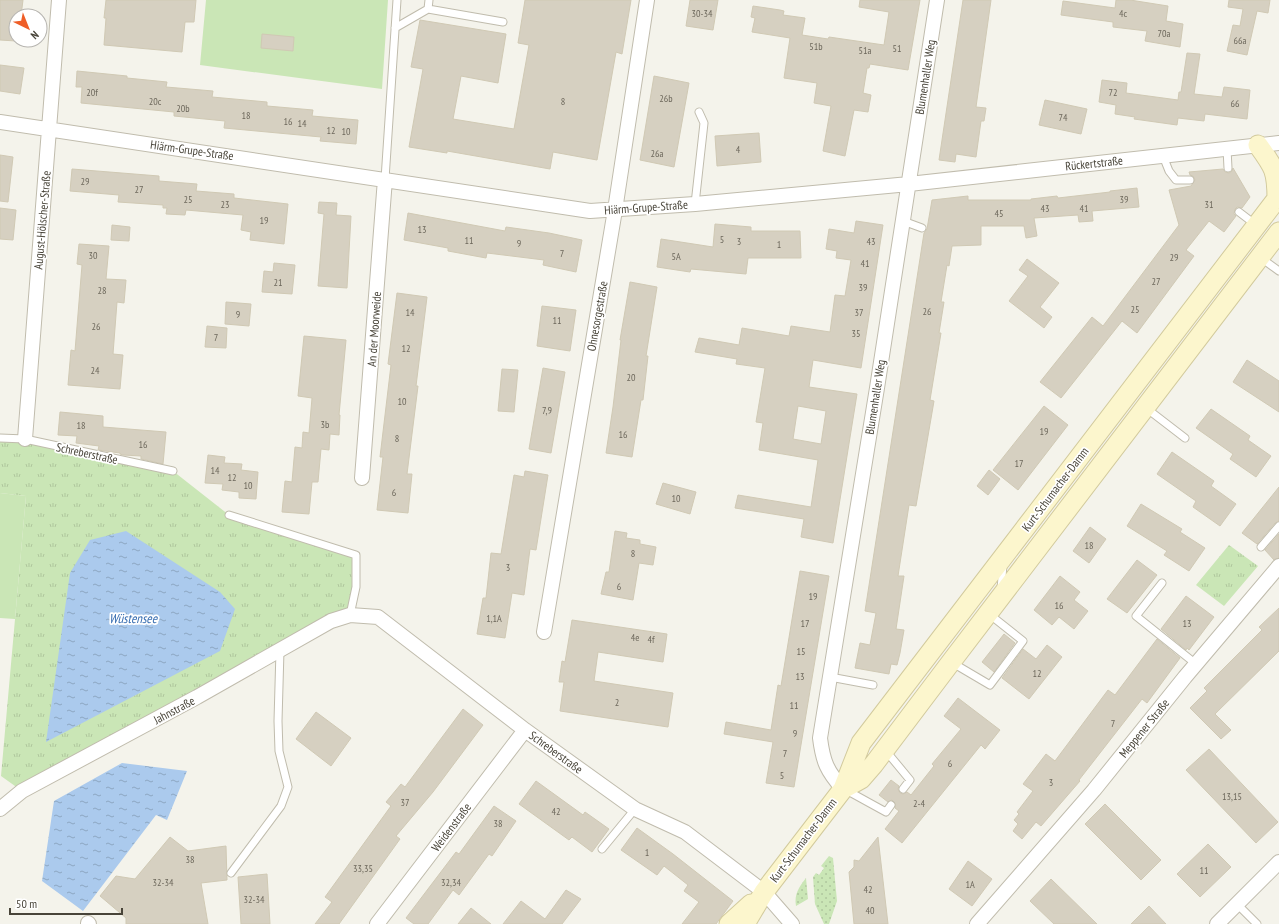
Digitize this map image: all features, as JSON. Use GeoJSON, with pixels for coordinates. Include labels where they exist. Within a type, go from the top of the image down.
{"type":"FeatureCollection","features":[{"type":"Feature","properties":{"kind":"main road"},"geometry":{"type":"LineString","coordinates":[[1258,145],[1273,166],[1277,181],[1278,197]]}},
{"type":"Feature","properties":{"kind":"main road","name":"Kurt-Schumacher-Damm"},"geometry":{"type":"LineString","coordinates":[[842,788],[861,779],[885,750],[1145,408],[1184,338],[1256,226],[1278,197]]}},
{"type":"Feature","properties":{"kind":"main road","name":"Kurt-Schumacher-Damm"},"geometry":{"type":"LineString","coordinates":[[764,892],[842,788],[861,743],[1003,557],[1184,338],[1260,257],[1279,232]]}},
{"type":"Feature","properties":{"kind":"main road"},"geometry":{"type":"LineString","coordinates":[[729,924],[764,892]]}},
{"type":"Feature","properties":{"kind":"main road"},"geometry":{"type":"LineString","coordinates":[[745,924],[764,892]]}},
{"type":"Feature","properties":{"kind":"street","name":"August-Hölscher-Straße"},"geometry":{"type":"LineString","coordinates":[[24,439],[60,0]]}},
{"type":"Feature","properties":{"kind":"street","name":"Ohnesorgestraße"},"geometry":{"type":"LineString","coordinates":[[544,632],[615,210],[647,0]]}},
{"type":"Feature","properties":{"kind":"street","name":"Blumenhaller Weg"},"geometry":{"type":"LineString","coordinates":[[842,788],[830,774],[822,754],[820,738],[937,0]]}},
{"type":"Feature","properties":{"kind":"street","name":"Hiärm-Grupe-Straße"},"geometry":{"type":"LineString","coordinates":[[0,122],[590,211],[695,204],[909,184]]}},
{"type":"Feature","properties":{"kind":"street","name":"Rückertstraße"},"geometry":{"type":"LineString","coordinates":[[909,184],[1258,145],[1279,144]]}},
{"type":"Feature","properties":{"kind":"street","name":"An der Moorweide"},"geometry":{"type":"LineString","coordinates":[[362,478],[385,179]]}},
{"type":"Feature","properties":{"kind":"street","name":"Meppener Straße"},"geometry":{"type":"LineString","coordinates":[[977,924],[1094,790],[1196,664],[1279,566]]}},
{"type":"Feature","properties":{"kind":"street","name":"Jahnstraße"},"geometry":{"type":"LineString","coordinates":[[0,809],[22,791],[197,697],[331,621],[350,615]]}},
{"type":"Feature","properties":{"kind":"street","name":"Schreberstraße"},"geometry":{"type":"LineString","coordinates":[[350,615],[378,617],[525,730],[635,809],[685,832],[764,892],[792,924]]}},
{"type":"Feature","properties":{"kind":"street","name":"Weidenstraße"},"geometry":{"type":"LineString","coordinates":[[377,924],[525,730]]}},
{"type":"Feature","properties":{"kind":"street"},"geometry":{"type":"LineString","coordinates":[[1217,924],[1279,862]]}},
{"type":"Feature","properties":{"kind":"lane"},"geometry":{"type":"LineString","coordinates":[[385,179],[397,0]]}},
{"type":"Feature","properties":{"kind":"lane"},"geometry":{"type":"LineString","coordinates":[[428,9],[429,0]]}},
{"type":"Feature","properties":{"kind":"lane"},"geometry":{"type":"LineString","coordinates":[[394,28],[428,9],[503,22]]}},
{"type":"Feature","properties":{"kind":"lane"},"geometry":{"type":"LineString","coordinates":[[695,204],[704,122],[699,112]]}},
{"type":"Feature","properties":{"kind":"lane"},"geometry":{"type":"LineString","coordinates":[[1227,149],[1228,168]]}},
{"type":"Feature","properties":{"kind":"lane"},"geometry":{"type":"LineString","coordinates":[[1163,156],[1169,171],[1176,180],[1190,180]]}},
{"type":"Feature","properties":{"kind":"lane"},"geometry":{"type":"LineString","coordinates":[[1239,212],[1256,226]]}},
{"type":"Feature","properties":{"kind":"lane"},"geometry":{"type":"LineString","coordinates":[[903,221],[922,228]]}},
{"type":"Feature","properties":{"kind":"lane"},"geometry":{"type":"LineString","coordinates":[[1260,257],[1279,271]]}},
{"type":"Feature","properties":{"kind":"lane"},"geometry":{"type":"LineString","coordinates":[[1145,408],[1185,438]]}},
{"type":"Feature","properties":{"kind":"lane","name":"Schreberstraße"},"geometry":{"type":"LineString","coordinates":[[0,438],[24,439],[174,471]]}},
{"type":"Feature","properties":{"kind":"lane"},"geometry":{"type":"LineString","coordinates":[[229,515],[356,555],[356,587],[350,615]]}},
{"type":"Feature","properties":{"kind":"lane"},"geometry":{"type":"LineString","coordinates":[[1261,547],[1279,526]]}},
{"type":"Feature","properties":{"kind":"lane"},"geometry":{"type":"LineString","coordinates":[[1001,596],[1003,557]]}},
{"type":"Feature","properties":{"kind":"lane"},"geometry":{"type":"LineString","coordinates":[[1162,583],[1136,616],[1196,664]]}},
{"type":"Feature","properties":{"kind":"lane"},"geometry":{"type":"LineString","coordinates":[[951,662],[990,685],[1023,641],[988,614]]}},
{"type":"Feature","properties":{"kind":"lane"},"geometry":{"type":"LineString","coordinates":[[231,873],[281,806],[288,787],[278,752],[280,650]]}},
{"type":"Feature","properties":{"kind":"lane"},"geometry":{"type":"LineString","coordinates":[[830,677],[873,685]]}},
{"type":"Feature","properties":{"kind":"lane"},"geometry":{"type":"LineString","coordinates":[[885,750],[910,780],[903,790]]}},
{"type":"Feature","properties":{"kind":"lane"},"geometry":{"type":"LineString","coordinates":[[842,788],[886,812],[891,805]]}},
{"type":"Feature","properties":{"kind":"lane"},"geometry":{"type":"LineString","coordinates":[[602,849],[635,809]]}},
{"type":"Feature","properties":{"kind":"lane"},"geometry":{"type":"LineString","coordinates":[[1237,904],[1257,924]]}},
{"type":"Feature","properties":{"kind":"green space"},"geometry":{"type":"Polygon","coordinates":[[[206,0],[388,0],[382,89],[200,65],[206,0]]]}},
{"type":"Feature","properties":{"kind":"green space"},"geometry":{"type":"Polygon","coordinates":[[[0,438],[173,471],[229,515],[356,555],[350,615],[22,791],[1,776],[26,496],[0,493],[0,438]]]}},
{"type":"Feature","properties":{"kind":"green space"},"geometry":{"type":"Polygon","coordinates":[[[0,493],[26,496],[15,619],[0,618],[0,493]]]}},
{"type":"Feature","properties":{"kind":"green space"},"geometry":{"type":"Polygon","coordinates":[[[1229,545],[1258,566],[1224,606],[1196,585],[1229,545]]]}},
{"type":"Feature","properties":{"kind":"green space"},"geometry":{"type":"Polygon","coordinates":[[[829,856],[833,858],[837,901],[829,924],[824,924],[815,904],[813,877],[816,873],[819,875],[824,868],[821,866],[829,856]]]}},
{"type":"Feature","properties":{"kind":"green space"},"geometry":{"type":"Polygon","coordinates":[[[806,878],[808,899],[796,906],[798,891],[806,878]]]}},
{"type":"Feature","properties":{"kind":"water","name":"Wüstensee"},"geometry":{"type":"Polygon","coordinates":[[[126,531],[220,592],[235,609],[220,651],[46,742],[70,573],[90,540],[126,531]]]}},
{"type":"Feature","properties":{"kind":"water"},"geometry":{"type":"Polygon","coordinates":[[[122,763],[187,771],[167,820],[156,815],[83,911],[42,881],[54,801],[122,763]]]}},
{"type":"Feature","properties":{"kind":"building"},"geometry":{"type":"Polygon","coordinates":[[[0,0],[23,0],[22,8],[8,8],[8,40],[0,40],[0,0]]]}},
{"type":"Feature","properties":{"kind":"building"},"geometry":{"type":"Polygon","coordinates":[[[106,0],[196,0],[194,22],[185,22],[182,52],[104,45],[106,0]]]}},
{"type":"Feature","properties":{"kind":"building"},"geometry":{"type":"Polygon","coordinates":[[[525,0],[631,0],[622,54],[616,52],[597,160],[553,152],[550,169],[447,151],[447,153],[409,147],[423,69],[411,67],[420,20],[506,34],[498,83],[461,76],[453,119],[514,129],[529,45],[518,43],[525,0]]]}},
{"type":"Feature","properties":{"kind":"building"},"geometry":{"type":"Polygon","coordinates":[[[690,0],[718,0],[713,30],[686,26],[690,0]]]}},
{"type":"Feature","properties":{"kind":"building"},"geometry":{"type":"Polygon","coordinates":[[[860,0],[920,0],[908,70],[870,64],[869,68],[867,68],[863,93],[871,95],[868,112],[854,110],[845,156],[823,151],[831,106],[814,103],[817,83],[784,78],[790,38],[752,32],[755,18],[751,17],[753,6],[780,10],[784,11],[783,15],[805,18],[802,35],[828,39],[829,37],[884,45],[889,12],[859,7],[860,0]]]}},
{"type":"Feature","properties":{"kind":"building"},"geometry":{"type":"Polygon","coordinates":[[[963,0],[991,0],[976,107],[986,108],[984,121],[981,121],[976,157],[956,154],[955,162],[939,160],[963,0]]]}},
{"type":"Feature","properties":{"kind":"building"},"geometry":{"type":"Polygon","coordinates":[[[1116,0],[1130,0],[1168,6],[1166,21],[1183,24],[1180,47],[1145,41],[1147,31],[1113,27],[1113,22],[1061,15],[1063,1],[1115,8],[1116,0]]]}},
{"type":"Feature","properties":{"kind":"building"},"geometry":{"type":"Polygon","coordinates":[[[1229,0],[1270,0],[1268,13],[1257,11],[1247,55],[1227,51],[1233,25],[1240,26],[1243,9],[1228,7],[1229,0]]]}},
{"type":"Feature","properties":{"kind":"building"},"geometry":{"type":"Polygon","coordinates":[[[262,34],[294,37],[293,51],[261,48],[262,34]]]}},
{"type":"Feature","properties":{"kind":"building"},"geometry":{"type":"Polygon","coordinates":[[[1187,53],[1200,54],[1194,94],[1222,97],[1224,87],[1250,90],[1247,119],[1205,114],[1204,121],[1178,118],[1177,125],[1134,119],[1135,117],[1115,114],[1116,105],[1099,102],[1102,80],[1127,83],[1126,93],[1178,100],[1179,92],[1181,92],[1187,53]]]}},
{"type":"Feature","properties":{"kind":"building"},"geometry":{"type":"Polygon","coordinates":[[[0,65],[24,68],[20,94],[0,91],[0,65]]]}},
{"type":"Feature","properties":{"kind":"building"},"geometry":{"type":"Polygon","coordinates":[[[77,71],[167,82],[166,87],[213,91],[212,97],[267,102],[267,106],[313,110],[312,116],[358,120],[356,144],[320,141],[321,137],[224,128],[225,121],[174,116],[174,112],[81,103],[82,87],[76,87],[77,71]]]}},
{"type":"Feature","properties":{"kind":"building"},"geometry":{"type":"Polygon","coordinates":[[[654,76],[689,83],[674,167],[640,160],[654,76]]]}},
{"type":"Feature","properties":{"kind":"building"},"geometry":{"type":"Polygon","coordinates":[[[1045,100],[1087,109],[1081,134],[1039,125],[1045,100]]]}},
{"type":"Feature","properties":{"kind":"building"},"geometry":{"type":"Polygon","coordinates":[[[759,133],[761,162],[717,166],[715,136],[759,133]]]}},
{"type":"Feature","properties":{"kind":"building"},"geometry":{"type":"Polygon","coordinates":[[[0,155],[13,157],[8,202],[0,201],[0,155]]]}},
{"type":"Feature","properties":{"kind":"building"},"geometry":{"type":"Polygon","coordinates":[[[1233,168],[1250,197],[1242,208],[1237,207],[1235,209],[1234,214],[1236,216],[1224,232],[1209,221],[1186,250],[1194,256],[1137,333],[1122,321],[1061,398],[1040,382],[1092,317],[1103,326],[1179,225],[1169,190],[1191,186],[1195,180],[1189,172],[1223,169],[1225,172],[1229,173],[1233,168]]]}},
{"type":"Feature","properties":{"kind":"building"},"geometry":{"type":"Polygon","coordinates":[[[72,169],[159,176],[159,181],[197,184],[196,191],[234,194],[234,198],[288,204],[284,244],[250,240],[251,232],[241,230],[243,215],[186,210],[185,215],[166,214],[167,208],[163,208],[163,205],[118,202],[119,195],[70,191],[72,169]]]}},
{"type":"Feature","properties":{"kind":"building"},"geometry":{"type":"Polygon","coordinates":[[[1137,188],[1139,207],[1092,211],[1093,221],[1079,222],[1078,215],[1034,218],[1037,236],[1026,238],[1024,226],[981,226],[981,245],[952,246],[949,266],[947,265],[941,302],[944,302],[939,333],[941,333],[930,400],[934,401],[916,506],[909,505],[898,576],[904,576],[896,629],[904,630],[900,653],[897,665],[891,664],[889,674],[855,668],[860,643],[870,645],[876,613],[865,611],[924,233],[927,229],[932,200],[968,196],[968,200],[1031,200],[1137,188]]]}},
{"type":"Feature","properties":{"kind":"building"},"geometry":{"type":"Polygon","coordinates":[[[319,202],[337,203],[336,215],[351,216],[347,288],[318,286],[324,214],[318,213],[319,202]]]}},
{"type":"Feature","properties":{"kind":"building"},"geometry":{"type":"Polygon","coordinates":[[[0,208],[16,210],[13,240],[0,239],[0,208]]]}},
{"type":"Feature","properties":{"kind":"building"},"geometry":{"type":"Polygon","coordinates":[[[408,213],[505,231],[506,227],[549,233],[582,240],[576,272],[543,265],[544,260],[487,253],[486,258],[448,251],[448,248],[404,240],[408,213]]]}},
{"type":"Feature","properties":{"kind":"building"},"geometry":{"type":"Polygon","coordinates":[[[856,221],[883,225],[861,368],[813,360],[809,387],[857,394],[833,543],[801,537],[804,519],[735,508],[738,495],[811,507],[818,460],[759,450],[763,423],[756,422],[765,368],[736,364],[737,359],[695,352],[699,338],[739,345],[742,328],[789,336],[791,326],[830,332],[835,295],[845,296],[851,260],[836,258],[837,251],[826,249],[829,229],[854,233],[856,221]],[[798,406],[793,439],[821,444],[826,411],[798,406]]]}},
{"type":"Feature","properties":{"kind":"building"},"geometry":{"type":"Polygon","coordinates":[[[715,224],[751,227],[751,231],[800,231],[801,258],[748,258],[746,274],[691,269],[690,272],[657,267],[661,239],[713,247],[715,224]]]}},
{"type":"Feature","properties":{"kind":"building"},"geometry":{"type":"Polygon","coordinates":[[[112,225],[130,227],[129,241],[111,240],[112,225]]]}},
{"type":"Feature","properties":{"kind":"building"},"geometry":{"type":"Polygon","coordinates":[[[79,244],[109,246],[106,279],[126,280],[124,303],[117,302],[113,354],[123,355],[120,389],[68,385],[71,350],[75,351],[82,265],[77,264],[79,244]]]}},
{"type":"Feature","properties":{"kind":"building"},"geometry":{"type":"Polygon","coordinates":[[[1027,259],[1059,283],[1040,307],[1052,317],[1044,328],[1009,301],[1028,276],[1019,270],[1027,259]]]}},
{"type":"Feature","properties":{"kind":"building"},"geometry":{"type":"Polygon","coordinates":[[[274,263],[295,265],[292,294],[262,292],[264,271],[273,272],[274,263]]]}},
{"type":"Feature","properties":{"kind":"building"},"geometry":{"type":"Polygon","coordinates":[[[630,282],[657,287],[646,356],[648,356],[643,400],[641,400],[632,457],[606,453],[613,407],[620,340],[630,282]]]}},
{"type":"Feature","properties":{"kind":"building"},"geometry":{"type":"Polygon","coordinates":[[[397,293],[427,297],[407,474],[412,474],[408,513],[377,510],[383,457],[380,457],[391,365],[388,364],[397,293]]]}},
{"type":"Feature","properties":{"kind":"building"},"geometry":{"type":"Polygon","coordinates":[[[226,302],[251,304],[249,326],[225,324],[226,302]]]}},
{"type":"Feature","properties":{"kind":"building"},"geometry":{"type":"Polygon","coordinates":[[[542,306],[576,310],[570,351],[537,346],[542,306]]]}},
{"type":"Feature","properties":{"kind":"building"},"geometry":{"type":"Polygon","coordinates":[[[207,326],[227,328],[226,348],[205,347],[207,326]]]}},
{"type":"Feature","properties":{"kind":"building"},"geometry":{"type":"Polygon","coordinates":[[[304,336],[346,340],[339,415],[339,435],[330,434],[329,450],[321,449],[318,482],[312,482],[309,514],[282,512],[285,481],[292,482],[295,447],[302,448],[303,432],[309,433],[312,398],[298,396],[304,336]]]}},
{"type":"Feature","properties":{"kind":"building"},"geometry":{"type":"Polygon","coordinates":[[[1247,360],[1279,381],[1279,412],[1233,382],[1247,360]]]}},
{"type":"Feature","properties":{"kind":"building"},"geometry":{"type":"Polygon","coordinates":[[[543,368],[565,372],[551,453],[529,449],[543,368]]]}},
{"type":"Feature","properties":{"kind":"building"},"geometry":{"type":"Polygon","coordinates":[[[502,369],[518,370],[514,412],[498,411],[502,369]]]}},
{"type":"Feature","properties":{"kind":"building"},"geometry":{"type":"Polygon","coordinates":[[[1044,406],[1068,425],[1018,490],[993,470],[1044,406]]]}},
{"type":"Feature","properties":{"kind":"building"},"geometry":{"type":"Polygon","coordinates":[[[1211,409],[1250,436],[1248,440],[1271,456],[1256,477],[1230,459],[1233,454],[1196,428],[1211,409]]]}},
{"type":"Feature","properties":{"kind":"building"},"geometry":{"type":"Polygon","coordinates":[[[60,412],[103,416],[103,427],[166,432],[163,464],[141,459],[141,456],[123,455],[120,453],[98,450],[99,446],[76,443],[77,436],[58,435],[60,412]]]}},
{"type":"Feature","properties":{"kind":"building"},"geometry":{"type":"Polygon","coordinates":[[[1172,452],[1214,481],[1211,486],[1236,504],[1220,526],[1193,507],[1196,501],[1157,474],[1172,452]]]}},
{"type":"Feature","properties":{"kind":"building"},"geometry":{"type":"Polygon","coordinates":[[[208,455],[225,457],[224,463],[242,464],[241,470],[258,472],[256,499],[239,498],[239,492],[222,490],[223,484],[205,483],[208,455]]]}},
{"type":"Feature","properties":{"kind":"building"},"geometry":{"type":"Polygon","coordinates":[[[989,470],[1000,479],[988,495],[977,486],[989,470]]]}},
{"type":"Feature","properties":{"kind":"building"},"geometry":{"type":"Polygon","coordinates":[[[525,471],[548,475],[536,550],[530,549],[524,595],[512,593],[505,638],[477,634],[483,598],[486,598],[491,553],[501,554],[514,475],[524,477],[525,471]]]}},
{"type":"Feature","properties":{"kind":"building"},"geometry":{"type":"Polygon","coordinates":[[[663,483],[696,492],[690,514],[656,504],[663,483]]]}},
{"type":"Feature","properties":{"kind":"building"},"geometry":{"type":"Polygon","coordinates":[[[1279,487],[1279,521],[1275,523],[1257,544],[1242,533],[1279,487]]]}},
{"type":"Feature","properties":{"kind":"building"},"geometry":{"type":"Polygon","coordinates":[[[1141,504],[1182,529],[1180,532],[1205,548],[1189,571],[1164,555],[1167,551],[1127,526],[1141,504]]]}},
{"type":"Feature","properties":{"kind":"building"},"geometry":{"type":"Polygon","coordinates":[[[1090,527],[1106,539],[1089,563],[1073,551],[1090,527]]]}},
{"type":"Feature","properties":{"kind":"building"},"geometry":{"type":"Polygon","coordinates":[[[615,531],[627,533],[626,538],[640,540],[640,544],[656,547],[653,565],[639,563],[633,600],[601,594],[606,572],[609,572],[615,531]]]}},
{"type":"Feature","properties":{"kind":"building"},"geometry":{"type":"Polygon","coordinates":[[[1279,534],[1279,558],[1274,560],[1265,550],[1279,534]]]}},
{"type":"Feature","properties":{"kind":"building"},"geometry":{"type":"Polygon","coordinates":[[[1137,560],[1157,575],[1127,613],[1107,599],[1137,560]]]}},
{"type":"Feature","properties":{"kind":"building"},"geometry":{"type":"Polygon","coordinates":[[[800,571],[829,576],[794,787],[766,783],[773,742],[724,734],[726,722],[771,730],[778,685],[781,686],[800,571]]]}},
{"type":"Feature","properties":{"kind":"building"},"geometry":{"type":"Polygon","coordinates":[[[1060,576],[1080,592],[1074,600],[1088,611],[1074,629],[1059,617],[1052,625],[1034,610],[1060,576]]]}},
{"type":"Feature","properties":{"kind":"building"},"geometry":{"type":"Polygon","coordinates":[[[1186,596],[1214,617],[1189,650],[1187,648],[1186,650],[1161,629],[1186,596]]]}},
{"type":"Feature","properties":{"kind":"building"},"geometry":{"type":"Polygon","coordinates":[[[1279,608],[1279,651],[1215,714],[1231,730],[1221,739],[1190,708],[1207,691],[1204,688],[1262,630],[1259,627],[1279,608]]]}},
{"type":"Feature","properties":{"kind":"building"},"geometry":{"type":"Polygon","coordinates":[[[572,620],[667,634],[663,662],[598,652],[594,681],[673,693],[668,727],[560,711],[564,682],[559,682],[562,661],[565,662],[572,620]]]}},
{"type":"Feature","properties":{"kind":"building"},"geometry":{"type":"Polygon","coordinates":[[[1004,634],[1015,643],[994,672],[982,662],[1004,634]]]}},
{"type":"Feature","properties":{"kind":"building"},"geometry":{"type":"Polygon","coordinates":[[[1157,639],[1180,658],[1147,703],[1142,699],[1079,780],[1080,781],[1041,826],[1036,822],[1022,839],[1013,831],[1018,824],[1014,820],[1019,814],[1017,812],[1033,791],[1023,784],[1046,754],[1055,761],[1108,690],[1115,695],[1157,639]]]}},
{"type":"Feature","properties":{"kind":"building"},"geometry":{"type":"Polygon","coordinates":[[[1047,645],[1062,657],[1029,699],[1002,678],[1023,649],[1036,659],[1047,645]]]}},
{"type":"Feature","properties":{"kind":"building"},"geometry":{"type":"Polygon","coordinates":[[[958,698],[1000,730],[985,749],[981,745],[902,843],[885,829],[899,811],[895,808],[895,803],[892,800],[888,802],[879,795],[891,780],[899,786],[898,789],[900,793],[903,794],[907,792],[911,795],[934,766],[932,764],[961,729],[944,716],[958,698]]]}},
{"type":"Feature","properties":{"kind":"building"},"geometry":{"type":"Polygon","coordinates":[[[463,709],[483,725],[433,792],[396,836],[400,839],[339,924],[315,924],[332,902],[325,897],[391,806],[386,802],[401,784],[405,787],[463,709]]]}},
{"type":"Feature","properties":{"kind":"building"},"geometry":{"type":"Polygon","coordinates":[[[316,712],[351,738],[331,766],[296,739],[316,712]]]}},
{"type":"Feature","properties":{"kind":"building"},"geometry":{"type":"Polygon","coordinates":[[[1209,749],[1278,822],[1256,843],[1186,770],[1209,749]]]}},
{"type":"Feature","properties":{"kind":"building"},"geometry":{"type":"Polygon","coordinates":[[[536,781],[583,815],[585,812],[609,829],[592,852],[572,837],[569,840],[519,804],[536,781]]]}},
{"type":"Feature","properties":{"kind":"building"},"geometry":{"type":"Polygon","coordinates":[[[1105,804],[1161,860],[1141,880],[1085,824],[1105,804]]]}},
{"type":"Feature","properties":{"kind":"building"},"geometry":{"type":"Polygon","coordinates":[[[494,806],[516,821],[492,856],[489,854],[459,895],[453,890],[428,924],[414,924],[406,918],[456,852],[459,854],[494,806]]]}},
{"type":"Feature","properties":{"kind":"building"},"geometry":{"type":"Polygon","coordinates":[[[637,828],[733,901],[716,924],[682,924],[699,902],[684,891],[688,885],[664,866],[657,875],[621,850],[637,828]]]}},
{"type":"Feature","properties":{"kind":"building"},"geometry":{"type":"Polygon","coordinates":[[[170,837],[188,851],[226,846],[227,880],[201,883],[208,924],[126,924],[126,918],[100,896],[116,876],[135,879],[170,837]]]}},
{"type":"Feature","properties":{"kind":"building"},"geometry":{"type":"Polygon","coordinates":[[[878,837],[888,924],[854,924],[849,872],[854,867],[854,860],[859,861],[878,837]]]}},
{"type":"Feature","properties":{"kind":"building"},"geometry":{"type":"Polygon","coordinates":[[[1208,844],[1231,867],[1200,897],[1177,874],[1208,844]]]}},
{"type":"Feature","properties":{"kind":"building"},"geometry":{"type":"Polygon","coordinates":[[[968,861],[992,879],[972,906],[949,889],[968,861]]]}},
{"type":"Feature","properties":{"kind":"building"},"geometry":{"type":"Polygon","coordinates":[[[267,874],[270,924],[241,924],[238,877],[267,874]]]}},
{"type":"Feature","properties":{"kind":"building"},"geometry":{"type":"Polygon","coordinates":[[[1051,879],[1097,924],[1054,924],[1030,901],[1051,879]]]}},
{"type":"Feature","properties":{"kind":"building"},"geometry":{"type":"Polygon","coordinates":[[[566,890],[581,899],[562,924],[503,924],[521,901],[545,919],[566,890]]]}},
{"type":"Feature","properties":{"kind":"building"},"geometry":{"type":"Polygon","coordinates":[[[1149,906],[1166,924],[1131,924],[1149,906]]]}},
{"type":"Feature","properties":{"kind":"building"},"geometry":{"type":"Polygon","coordinates":[[[471,908],[491,924],[458,924],[471,908]]]}}]}
